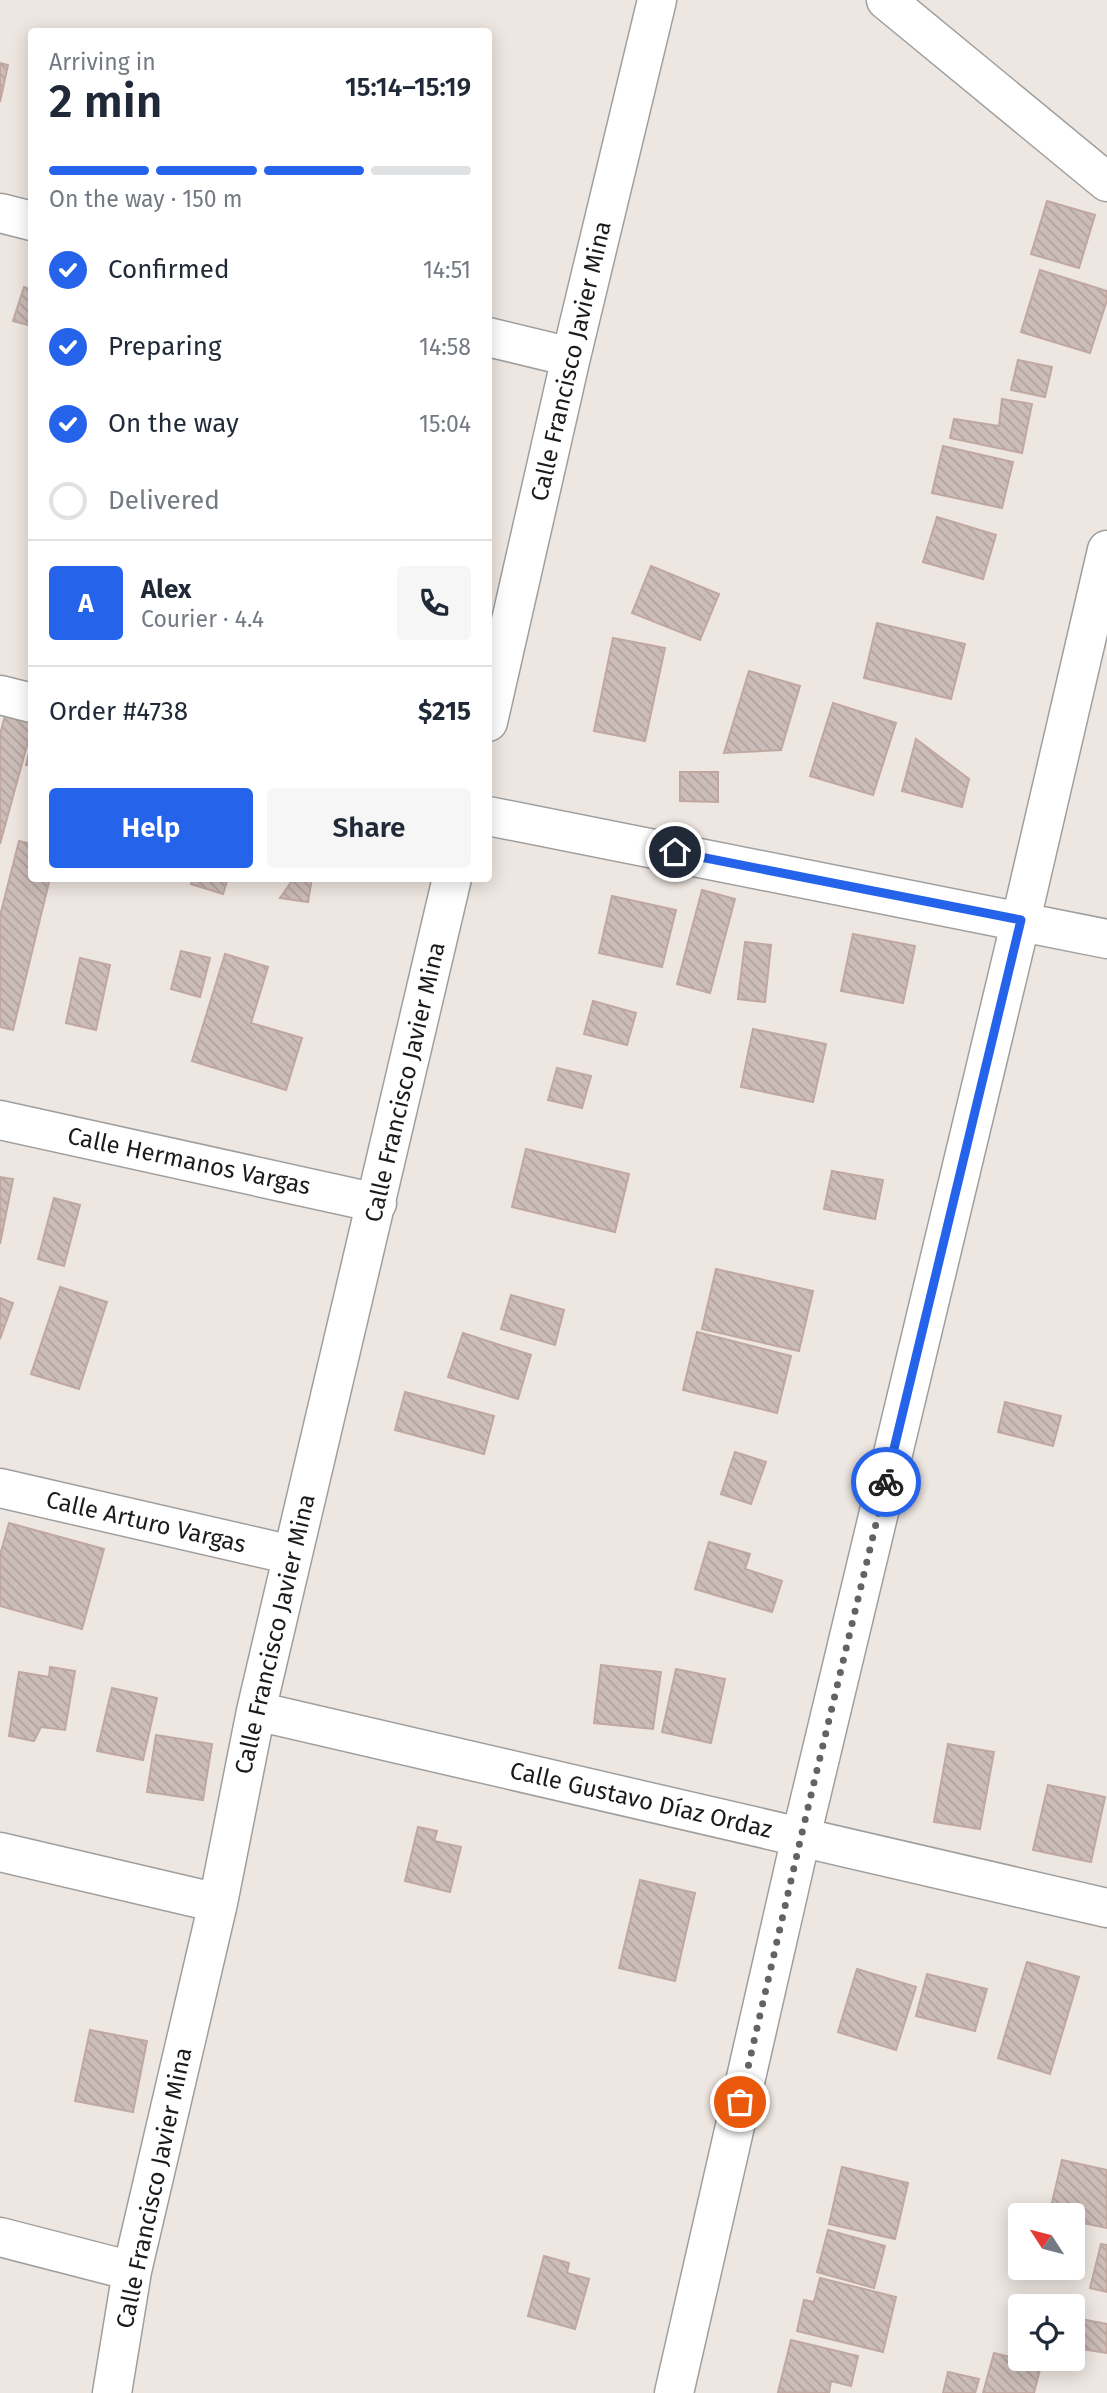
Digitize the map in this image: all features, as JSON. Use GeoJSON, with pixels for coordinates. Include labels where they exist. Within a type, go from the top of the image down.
{"type":"FeatureCollection","features":[{"type":"Feature","properties":{"kind":"street","name":"Calle Francisco Javier Mina"},"geometry":{"type":"LineString","coordinates":[[492,704],[657,0]]}},
{"type":"Feature","properties":{"kind":"street"},"geometry":{"type":"LineString","coordinates":[[886,0],[1107,182]]}},
{"type":"Feature","properties":{"kind":"street"},"geometry":{"type":"LineString","coordinates":[[0,213],[28,220]]}},
{"type":"Feature","properties":{"kind":"street"},"geometry":{"type":"LineString","coordinates":[[492,338],[571,358]]}},
{"type":"Feature","properties":{"kind":"street"},"geometry":{"type":"LineString","coordinates":[[674,2393],[801,1837],[1107,550]]}},
{"type":"Feature","properties":{"kind":"street"},"geometry":{"type":"LineString","coordinates":[[0,695],[28,702]]}},
{"type":"Feature","properties":{"kind":"street"},"geometry":{"type":"LineString","coordinates":[[492,817],[1107,939]]}},
{"type":"Feature","properties":{"kind":"street","name":"Calle Francisco Javier Mina"},"geometry":{"type":"LineString","coordinates":[[112,2393],[132,2271],[218,1903],[256,1711],[451,882]]}},
{"type":"Feature","properties":{"kind":"street","name":"Calle Hermanos Vargas"},"geometry":{"type":"LineString","coordinates":[[0,1120],[377,1203]]}},
{"type":"Feature","properties":{"kind":"street","name":"Calle Arturo Vargas"},"geometry":{"type":"LineString","coordinates":[[0,1488],[292,1555]]}},
{"type":"Feature","properties":{"kind":"street","name":"Calle Gustavo Díaz Ordaz"},"geometry":{"type":"LineString","coordinates":[[256,1711],[1107,1908]]}},
{"type":"Feature","properties":{"kind":"street"},"geometry":{"type":"LineString","coordinates":[[0,1853],[218,1903]]}},
{"type":"Feature","properties":{"kind":"street"},"geometry":{"type":"LineString","coordinates":[[0,2237],[132,2271]]}},
{"type":"Feature","properties":{"kind":"building"},"geometry":{"type":"Polygon","coordinates":[[[0,63],[8,65],[0,102],[0,63]]]}},
{"type":"Feature","properties":{"kind":"building"},"geometry":{"type":"Polygon","coordinates":[[[1047,201],[1095,215],[1079,268],[1031,254],[1047,201]]]}},
{"type":"Feature","properties":{"kind":"building"},"geometry":{"type":"Polygon","coordinates":[[[1040,270],[1107,291],[1107,300],[1090,353],[1021,332],[1040,270]]]}},
{"type":"Feature","properties":{"kind":"building"},"geometry":{"type":"Polygon","coordinates":[[[24,287],[28,288],[28,325],[13,321],[24,287]]]}},
{"type":"Feature","properties":{"kind":"building"},"geometry":{"type":"Polygon","coordinates":[[[1018,360],[1052,367],[1045,397],[1011,390],[1018,360]]]}},
{"type":"Feature","properties":{"kind":"building"},"geometry":{"type":"Polygon","coordinates":[[[1002,399],[1032,404],[1022,453],[950,438],[954,419],[999,426],[1002,399]]]}},
{"type":"Feature","properties":{"kind":"building"},"geometry":{"type":"Polygon","coordinates":[[[943,446],[1013,462],[1002,508],[932,493],[943,446]]]}},
{"type":"Feature","properties":{"kind":"building"},"geometry":{"type":"Polygon","coordinates":[[[937,517],[996,535],[983,579],[923,562],[937,517]]]}},
{"type":"Feature","properties":{"kind":"building"},"geometry":{"type":"Polygon","coordinates":[[[651,566],[719,594],[700,640],[632,613],[651,566]]]}},
{"type":"Feature","properties":{"kind":"building"},"geometry":{"type":"Polygon","coordinates":[[[877,623],[965,644],[951,699],[864,678],[877,623]]]}},
{"type":"Feature","properties":{"kind":"building"},"geometry":{"type":"Polygon","coordinates":[[[613,638],[665,648],[645,741],[594,731],[613,638]]]}},
{"type":"Feature","properties":{"kind":"building"},"geometry":{"type":"Polygon","coordinates":[[[749,671],[800,686],[781,750],[724,753],[749,671]]]}},
{"type":"Feature","properties":{"kind":"building"},"geometry":{"type":"Polygon","coordinates":[[[833,703],[896,723],[873,795],[810,776],[833,703]]]}},
{"type":"Feature","properties":{"kind":"building"},"geometry":{"type":"Polygon","coordinates":[[[5,716],[28,722],[28,742],[0,844],[0,734],[5,716]]]}},
{"type":"Feature","properties":{"kind":"building"},"geometry":{"type":"Polygon","coordinates":[[[916,739],[969,779],[962,807],[902,791],[916,739]]]}},
{"type":"Feature","properties":{"kind":"building"},"geometry":{"type":"Polygon","coordinates":[[[680,772],[718,772],[718,802],[680,801],[680,772]]]}},
{"type":"Feature","properties":{"kind":"building"},"geometry":{"type":"Polygon","coordinates":[[[19,841],[28,843],[28,882],[49,882],[13,1030],[0,1027],[0,916],[19,841]]]}},
{"type":"Feature","properties":{"kind":"building"},"geometry":{"type":"Polygon","coordinates":[[[192,882],[227,882],[223,894],[191,884],[192,882]]]}},
{"type":"Feature","properties":{"kind":"building"},"geometry":{"type":"Polygon","coordinates":[[[291,882],[311,882],[308,902],[280,898],[291,882]]]}},
{"type":"Feature","properties":{"kind":"building"},"geometry":{"type":"Polygon","coordinates":[[[702,890],[735,899],[710,993],[677,984],[702,890]]]}},
{"type":"Feature","properties":{"kind":"building"},"geometry":{"type":"Polygon","coordinates":[[[612,896],[676,910],[662,967],[599,953],[612,896]]]}},
{"type":"Feature","properties":{"kind":"building"},"geometry":{"type":"Polygon","coordinates":[[[853,934],[915,946],[903,1003],[841,991],[853,934]]]}},
{"type":"Feature","properties":{"kind":"building"},"geometry":{"type":"Polygon","coordinates":[[[745,942],[771,945],[765,1002],[738,999],[745,942]]]}},
{"type":"Feature","properties":{"kind":"building"},"geometry":{"type":"Polygon","coordinates":[[[181,951],[210,958],[200,997],[171,989],[181,951]]]}},
{"type":"Feature","properties":{"kind":"building"},"geometry":{"type":"Polygon","coordinates":[[[225,954],[268,967],[251,1023],[302,1038],[286,1090],[192,1061],[225,954]]]}},
{"type":"Feature","properties":{"kind":"building"},"geometry":{"type":"Polygon","coordinates":[[[80,958],[110,965],[96,1030],[66,1023],[80,958]]]}},
{"type":"Feature","properties":{"kind":"building"},"geometry":{"type":"Polygon","coordinates":[[[593,1001],[636,1013],[627,1045],[584,1034],[593,1001]]]}},
{"type":"Feature","properties":{"kind":"building"},"geometry":{"type":"Polygon","coordinates":[[[753,1029],[826,1044],[813,1102],[741,1087],[753,1029]]]}},
{"type":"Feature","properties":{"kind":"building"},"geometry":{"type":"Polygon","coordinates":[[[557,1068],[591,1076],[582,1108],[548,1100],[557,1068]]]}},
{"type":"Feature","properties":{"kind":"building"},"geometry":{"type":"Polygon","coordinates":[[[526,1149],[629,1174],[615,1232],[512,1207],[526,1149]]]}},
{"type":"Feature","properties":{"kind":"building"},"geometry":{"type":"Polygon","coordinates":[[[832,1171],[883,1180],[875,1219],[824,1209],[832,1171]]]}},
{"type":"Feature","properties":{"kind":"building"},"geometry":{"type":"Polygon","coordinates":[[[0,1177],[13,1179],[0,1244],[0,1177]]]}},
{"type":"Feature","properties":{"kind":"building"},"geometry":{"type":"Polygon","coordinates":[[[54,1198],[80,1205],[64,1266],[38,1259],[54,1198]]]}},
{"type":"Feature","properties":{"kind":"building"},"geometry":{"type":"Polygon","coordinates":[[[716,1269],[813,1291],[799,1351],[702,1329],[716,1269]]]}},
{"type":"Feature","properties":{"kind":"building"},"geometry":{"type":"Polygon","coordinates":[[[60,1287],[107,1302],[79,1389],[31,1374],[60,1287]]]}},
{"type":"Feature","properties":{"kind":"building"},"geometry":{"type":"Polygon","coordinates":[[[511,1295],[564,1310],[555,1345],[501,1329],[511,1295]]]}},
{"type":"Feature","properties":{"kind":"building"},"geometry":{"type":"Polygon","coordinates":[[[0,1298],[13,1303],[0,1339],[0,1298]]]}},
{"type":"Feature","properties":{"kind":"building"},"geometry":{"type":"Polygon","coordinates":[[[697,1332],[791,1356],[777,1413],[683,1390],[697,1332]]]}},
{"type":"Feature","properties":{"kind":"building"},"geometry":{"type":"Polygon","coordinates":[[[463,1333],[531,1355],[518,1399],[448,1377],[463,1333]]]}},
{"type":"Feature","properties":{"kind":"building"},"geometry":{"type":"Polygon","coordinates":[[[405,1392],[494,1416],[484,1454],[395,1430],[405,1392]]]}},
{"type":"Feature","properties":{"kind":"building"},"geometry":{"type":"Polygon","coordinates":[[[1005,1402],[1061,1416],[1053,1446],[998,1432],[1005,1402]]]}},
{"type":"Feature","properties":{"kind":"building"},"geometry":{"type":"Polygon","coordinates":[[[735,1452],[766,1462],[751,1504],[721,1494],[735,1452]]]}},
{"type":"Feature","properties":{"kind":"building"},"geometry":{"type":"Polygon","coordinates":[[[9,1523],[104,1549],[82,1629],[0,1606],[0,1555],[9,1523]]]}},
{"type":"Feature","properties":{"kind":"building"},"geometry":{"type":"Polygon","coordinates":[[[709,1542],[750,1554],[745,1569],[782,1581],[772,1612],[695,1589],[709,1542]]]}},
{"type":"Feature","properties":{"kind":"building"},"geometry":{"type":"Polygon","coordinates":[[[601,1665],[661,1672],[653,1729],[594,1723],[601,1665]]]}},
{"type":"Feature","properties":{"kind":"building"},"geometry":{"type":"Polygon","coordinates":[[[50,1667],[75,1671],[65,1730],[41,1727],[34,1741],[9,1736],[19,1672],[49,1677],[50,1667]]]}},
{"type":"Feature","properties":{"kind":"building"},"geometry":{"type":"Polygon","coordinates":[[[676,1669],[725,1679],[711,1743],[662,1732],[676,1669]]]}},
{"type":"Feature","properties":{"kind":"building"},"geometry":{"type":"Polygon","coordinates":[[[112,1688],[157,1698],[143,1760],[97,1751],[112,1688]]]}},
{"type":"Feature","properties":{"kind":"building"},"geometry":{"type":"Polygon","coordinates":[[[156,1735],[212,1744],[203,1800],[147,1792],[156,1735]]]}},
{"type":"Feature","properties":{"kind":"building"},"geometry":{"type":"Polygon","coordinates":[[[948,1744],[994,1752],[980,1829],[934,1822],[948,1744]]]}},
{"type":"Feature","properties":{"kind":"building"},"geometry":{"type":"Polygon","coordinates":[[[1048,1785],[1105,1797],[1091,1862],[1033,1850],[1048,1785]]]}},
{"type":"Feature","properties":{"kind":"building"},"geometry":{"type":"Polygon","coordinates":[[[418,1827],[437,1831],[434,1841],[461,1847],[450,1892],[405,1881],[418,1827]]]}},
{"type":"Feature","properties":{"kind":"building"},"geometry":{"type":"Polygon","coordinates":[[[640,1880],[695,1893],[675,1981],[619,1968],[640,1880]]]}},
{"type":"Feature","properties":{"kind":"building"},"geometry":{"type":"Polygon","coordinates":[[[1027,1962],[1079,1977],[1050,2074],[998,2058],[1027,1962]]]}},
{"type":"Feature","properties":{"kind":"building"},"geometry":{"type":"Polygon","coordinates":[[[857,1969],[916,1987],[896,2050],[838,2032],[857,1969]]]}},
{"type":"Feature","properties":{"kind":"building"},"geometry":{"type":"Polygon","coordinates":[[[927,1974],[987,1989],[975,2031],[916,2016],[927,1974]]]}},
{"type":"Feature","properties":{"kind":"building"},"geometry":{"type":"Polygon","coordinates":[[[90,2030],[147,2041],[133,2112],[75,2101],[90,2030]]]}},
{"type":"Feature","properties":{"kind":"building"},"geometry":{"type":"Polygon","coordinates":[[[1062,2160],[1107,2170],[1107,2228],[1085,2223],[1085,2203],[1052,2203],[1062,2160]]]}},
{"type":"Feature","properties":{"kind":"building"},"geometry":{"type":"Polygon","coordinates":[[[842,2167],[908,2183],[895,2239],[829,2224],[842,2167]]]}},
{"type":"Feature","properties":{"kind":"building"},"geometry":{"type":"Polygon","coordinates":[[[828,2230],[885,2246],[874,2288],[817,2272],[828,2230]]]}},
{"type":"Feature","properties":{"kind":"building"},"geometry":{"type":"Polygon","coordinates":[[[1101,2244],[1107,2245],[1107,2292],[1090,2288],[1101,2244]]]}},
{"type":"Feature","properties":{"kind":"building"},"geometry":{"type":"Polygon","coordinates":[[[544,2256],[569,2263],[567,2273],[589,2279],[575,2329],[528,2316],[544,2256]]]}},
{"type":"Feature","properties":{"kind":"building"},"geometry":{"type":"Polygon","coordinates":[[[820,2278],[896,2297],[883,2352],[797,2331],[804,2300],[814,2302],[820,2278]]]}},
{"type":"Feature","properties":{"kind":"building"},"geometry":{"type":"Polygon","coordinates":[[[1085,2320],[1107,2324],[1107,2353],[1085,2350],[1085,2320]]]}},
{"type":"Feature","properties":{"kind":"building"},"geometry":{"type":"Polygon","coordinates":[[[791,2340],[858,2356],[851,2386],[831,2381],[829,2393],[778,2392],[791,2340]]]}},
{"type":"Feature","properties":{"kind":"building"},"geometry":{"type":"Polygon","coordinates":[[[994,2353],[1008,2357],[1008,2371],[1040,2371],[1034,2393],[983,2393],[994,2353]]]}},
{"type":"Feature","properties":{"kind":"building"},"geometry":{"type":"Polygon","coordinates":[[[948,2372],[979,2379],[975,2393],[943,2393],[948,2372]]]}},
{"type":"Feature","properties":{"kind":"way so far"},"geometry":{"type":"LineString","coordinates":[[740,2102],[886,1482]]}},
{"type":"Feature","properties":{"kind":"route"},"geometry":{"type":"LineString","coordinates":[[675,852],[1021,920],[886,1482]]}}]}
